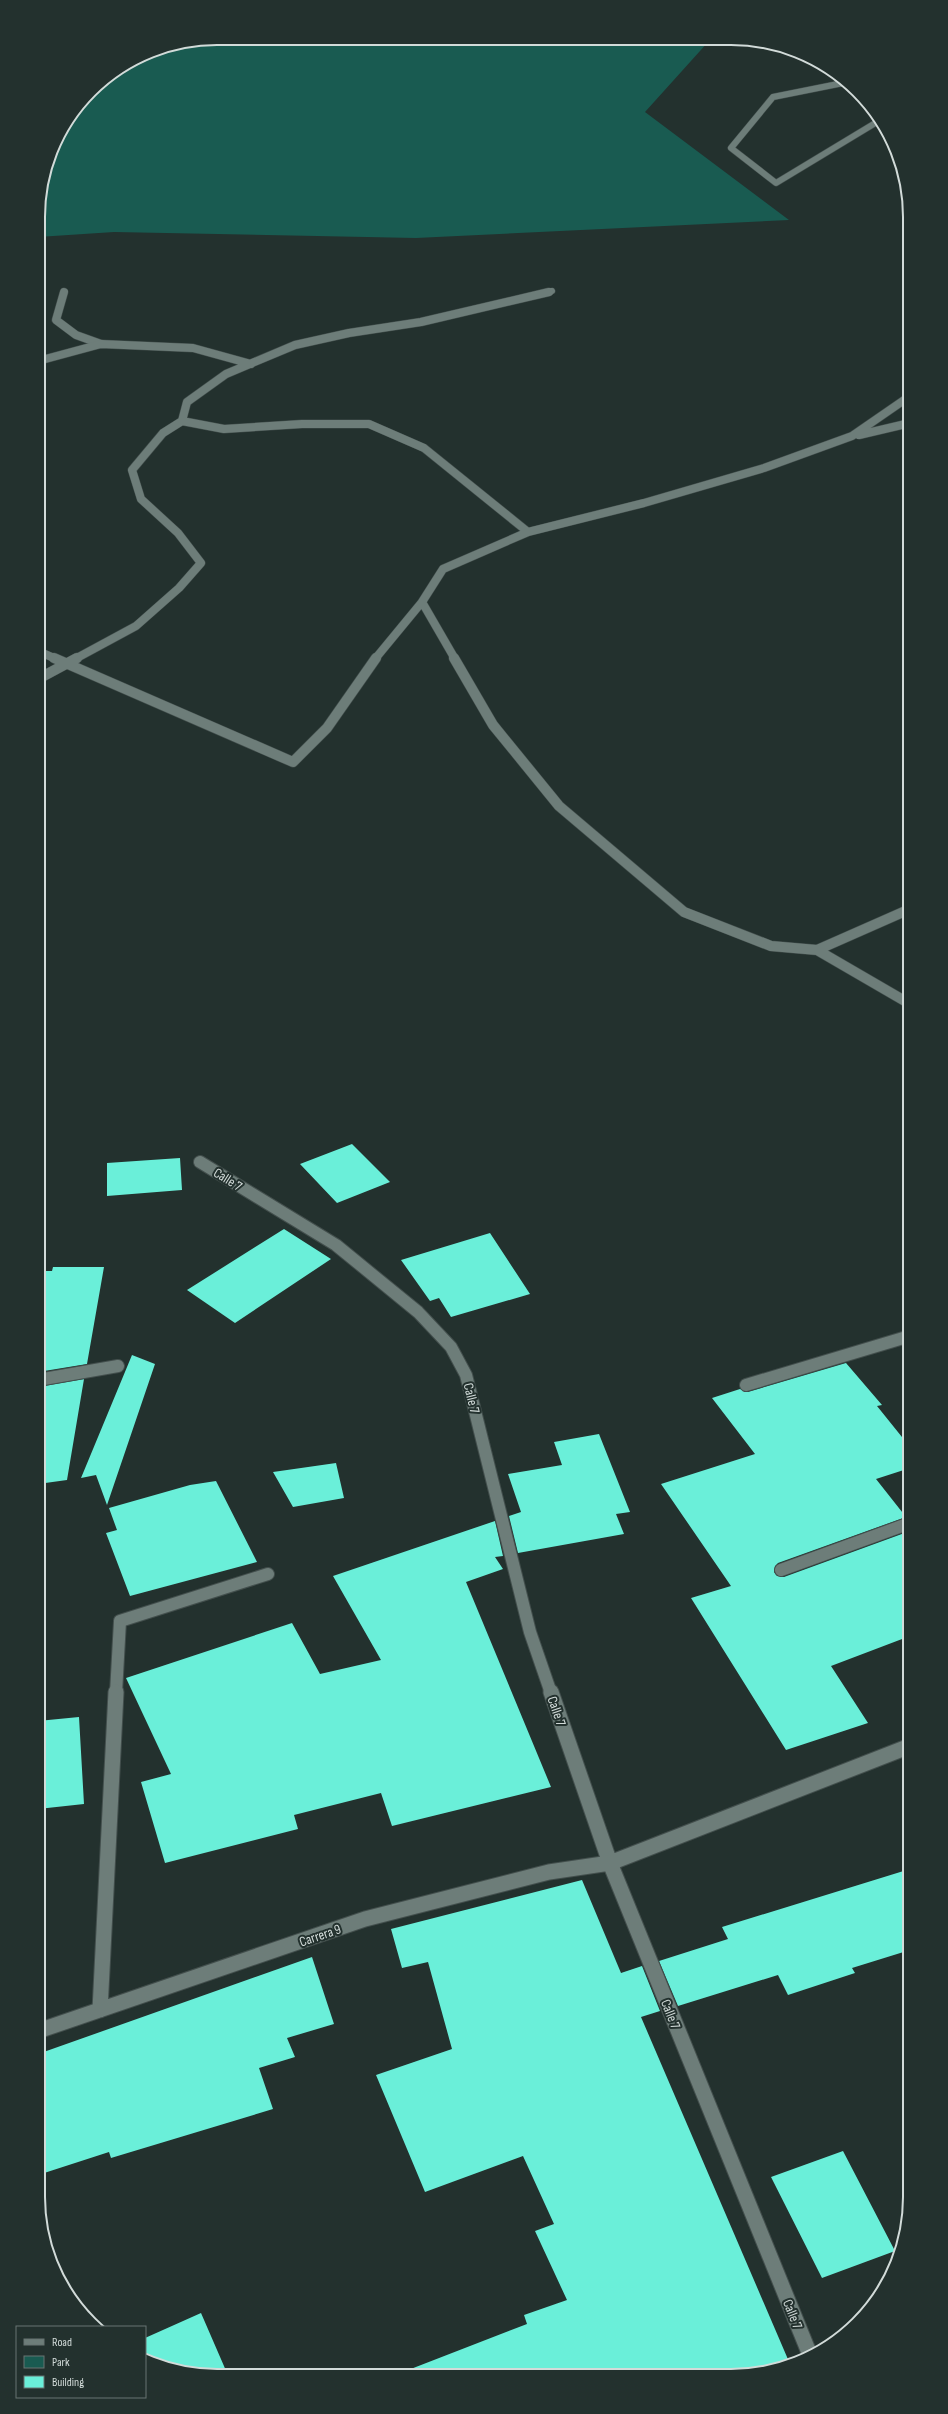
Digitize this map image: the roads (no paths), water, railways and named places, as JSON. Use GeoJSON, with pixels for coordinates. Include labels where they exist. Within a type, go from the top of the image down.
{"type":"FeatureCollection","features":[{"type":"Feature","properties":{"kind":"street"},"geometry":{"type":"LineString","coordinates":[[840,84],[773,97],[731,148],[776,183],[875,123]]}},
{"type":"Feature","properties":{"kind":"street"},"geometry":{"type":"LineString","coordinates":[[45,675],[136,626],[179,588],[200,563],[178,533],[140,499],[132,470],[163,433],[182,421],[187,402],[226,374],[295,345],[349,333],[421,322],[552,291]]}},
{"type":"Feature","properties":{"kind":"street"},"geometry":{"type":"LineString","coordinates":[[64,292],[56,320],[76,335],[101,344],[193,348],[252,364]]}},
{"type":"Feature","properties":{"kind":"street"},"geometry":{"type":"LineString","coordinates":[[45,359],[101,344]]}},
{"type":"Feature","properties":{"kind":"street"},"geometry":{"type":"LineString","coordinates":[[852,436],[903,401]]}},
{"type":"Feature","properties":{"kind":"street"},"geometry":{"type":"LineString","coordinates":[[182,421],[224,429],[302,424],[369,424],[424,448],[528,532]]}},
{"type":"Feature","properties":{"kind":"street"},"geometry":{"type":"LineString","coordinates":[[45,654],[293,762],[326,728],[383,648],[422,602],[443,569],[528,532],[644,503],[764,468],[852,436],[903,425]]}},
{"type":"Feature","properties":{"kind":"street"},"geometry":{"type":"LineString","coordinates":[[422,602],[493,725],[560,806],[684,912],[771,946],[817,950],[903,999]]}},
{"type":"Feature","properties":{"kind":"street"},"geometry":{"type":"LineString","coordinates":[[817,950],[903,912]]}},
{"type":"Feature","properties":{"kind":"street","name":"Calle 7"},"geometry":{"type":"LineString","coordinates":[[200,1162],[336,1246],[418,1312],[451,1348],[466,1375],[530,1632],[610,1863],[808,2350]]}},
{"type":"Feature","properties":{"kind":"street"},"geometry":{"type":"LineString","coordinates":[[746,1386],[903,1338]]}},
{"type":"Feature","properties":{"kind":"street"},"geometry":{"type":"LineString","coordinates":[[45,1379],[118,1366]]}},
{"type":"Feature","properties":{"kind":"street"},"geometry":{"type":"LineString","coordinates":[[781,1570],[903,1526]]}},
{"type":"Feature","properties":{"kind":"street"},"geometry":{"type":"LineString","coordinates":[[100,2010],[120,1621],[268,1574]]}},
{"type":"Feature","properties":{"kind":"street","name":"Carrera 9"},"geometry":{"type":"LineString","coordinates":[[45,2030],[365,1919],[549,1872],[610,1863],[903,1749]]}}]}
